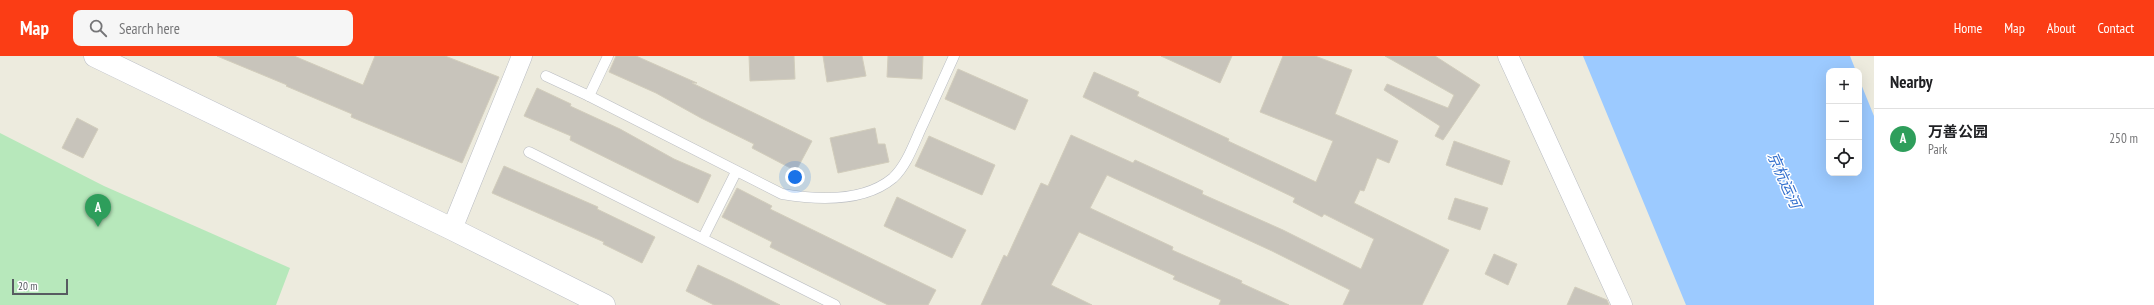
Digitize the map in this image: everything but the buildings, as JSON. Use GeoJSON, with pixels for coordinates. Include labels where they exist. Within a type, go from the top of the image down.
{"type":"FeatureCollection","features":[{"type":"Feature","properties":{"kind":"street"},"geometry":{"type":"LineString","coordinates":[[95,56],[452,229],[604,305]]}},
{"type":"Feature","properties":{"kind":"street"},"geometry":{"type":"LineString","coordinates":[[452,229],[522,56]]}},
{"type":"Feature","properties":{"kind":"street"},"geometry":{"type":"LineString","coordinates":[[1508,56],[1622,305]]}},
{"type":"Feature","properties":{"kind":"lane"},"geometry":{"type":"LineString","coordinates":[[589,96],[608,56]]}},
{"type":"Feature","properties":{"kind":"lane"},"geometry":{"type":"LineString","coordinates":[[546,76],[589,96],[736,172],[782,194],[809,199],[844,197],[872,190],[893,178],[907,158],[954,56]]}},
{"type":"Feature","properties":{"kind":"lane"},"geometry":{"type":"LineString","coordinates":[[529,152],[835,305]]}},
{"type":"Feature","properties":{"kind":"lane"},"geometry":{"type":"LineString","coordinates":[[703,238],[736,172]]}},
{"type":"Feature","properties":{"kind":"green space"},"geometry":{"type":"Polygon","coordinates":[[[0,133],[104,186],[290,268],[276,305],[0,305],[0,133]]]}},
{"type":"Feature","properties":{"kind":"water","name":"京杭运河"},"geometry":{"type":"Polygon","coordinates":[[[1583,56],[1850,56],[1855,68],[1826,68],[1826,176],[1862,176],[1862,86],[1874,116],[1874,305],[1686,305],[1583,56]]]}},
{"type":"Feature","properties":{"kind":"place","name":"万善公园"},"geometry":{"type":"Point","coordinates":[98,227]}}]}
